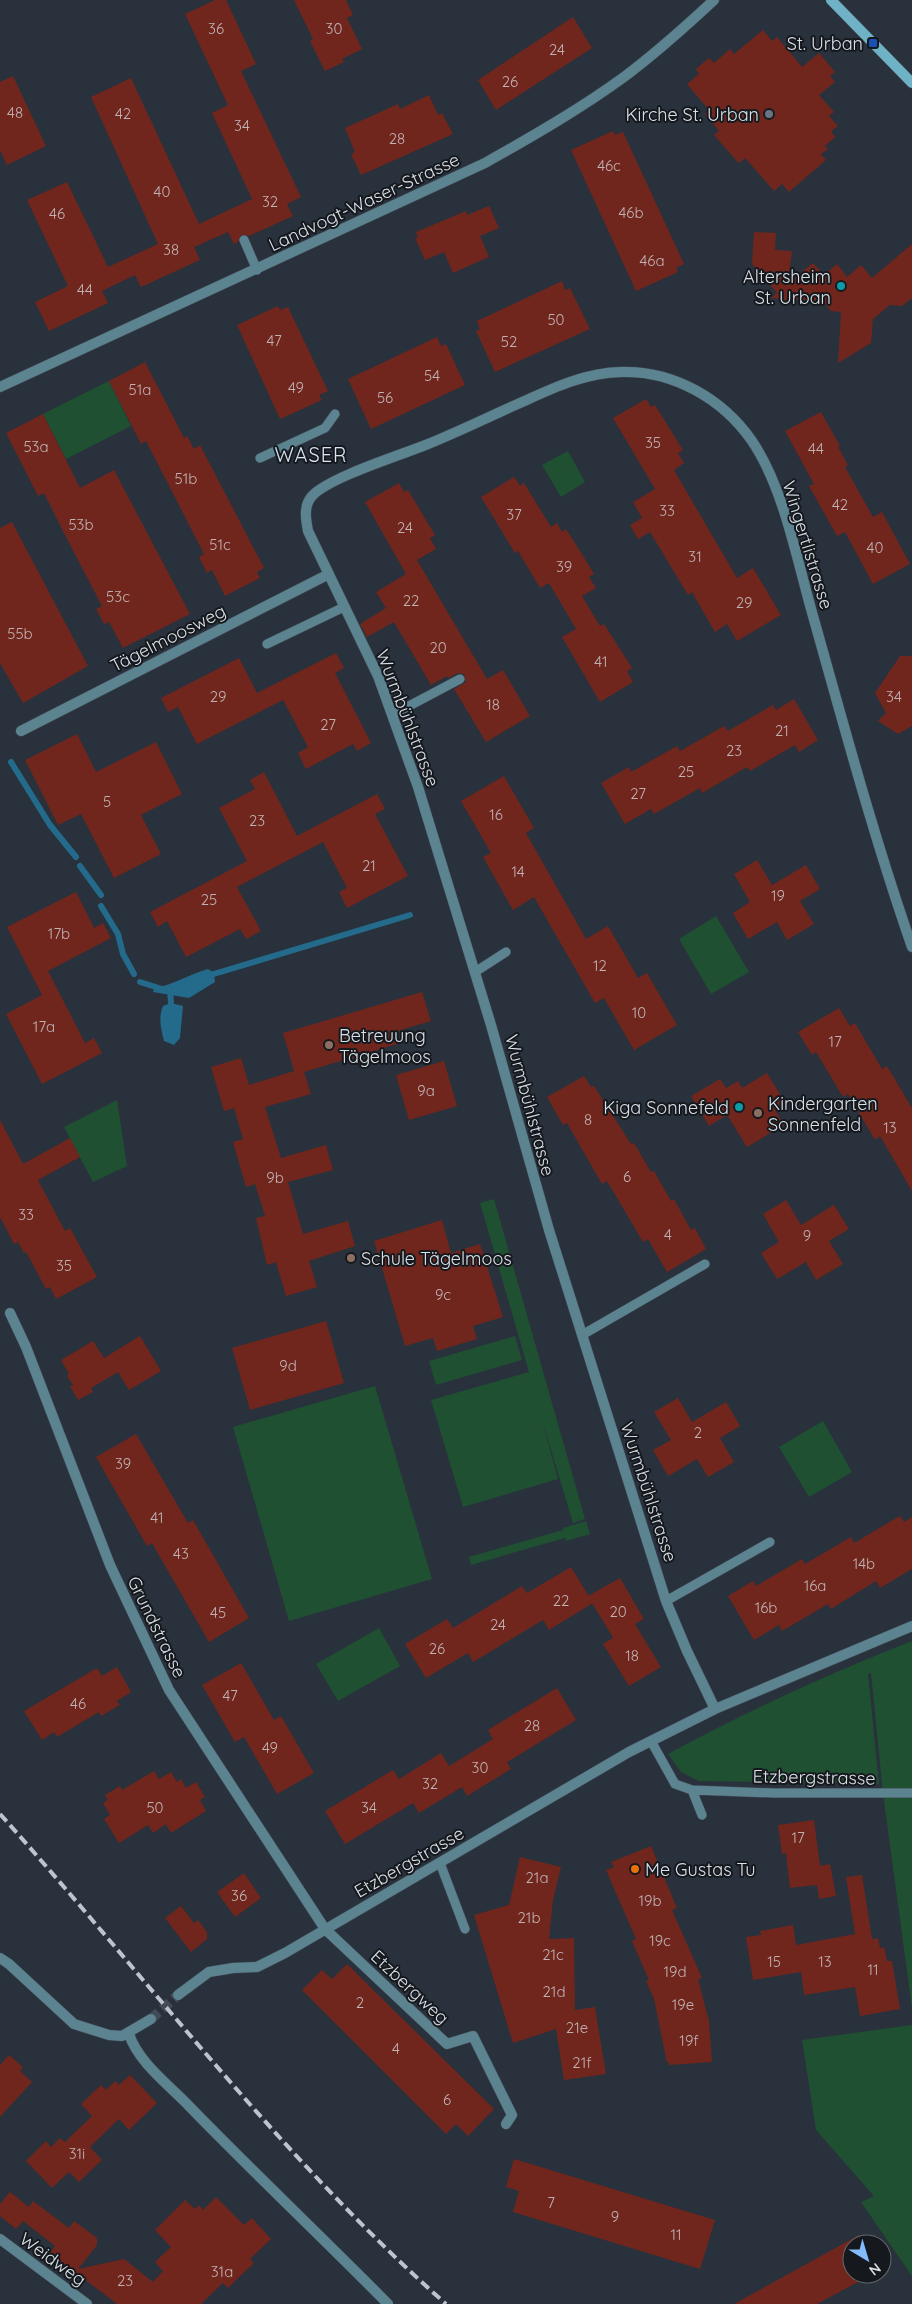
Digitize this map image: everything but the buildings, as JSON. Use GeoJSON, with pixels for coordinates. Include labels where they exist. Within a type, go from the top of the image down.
{"type":"FeatureCollection","features":[{"type":"Feature","properties":{"kind":"main road"},"geometry":{"type":"LineString","coordinates":[[831,0],[912,83]]}},
{"type":"Feature","properties":{"kind":"street","name":"Landvogt-Waser-Strasse"},"geometry":{"type":"LineString","coordinates":[[0,388],[485,164],[555,123],[650,57],[714,0]]}},
{"type":"Feature","properties":{"kind":"street","name":"Wingertlistrasse"},"geometry":{"type":"LineString","coordinates":[[305,514],[310,497],[328,484],[436,441],[570,380],[595,374],[623,371],[648,374],[680,382],[717,404],[736,420],[753,443],[781,501],[862,788],[912,947]]}},
{"type":"Feature","properties":{"kind":"street","name":"Wurmbühlstrasse"},"geometry":{"type":"LineString","coordinates":[[305,514],[308,531],[378,676],[418,787],[499,1052],[533,1179],[666,1601],[714,1709]]}},
{"type":"Feature","properties":{"kind":"street","name":"Tägelmoosweg"},"geometry":{"type":"LineString","coordinates":[[21,731],[329,574]]}},
{"type":"Feature","properties":{"kind":"street","name":"Grundstrasse"},"geometry":{"type":"LineString","coordinates":[[10,1313],[26,1347],[110,1565],[169,1690],[325,1929]]}},
{"type":"Feature","properties":{"kind":"street","name":"Etzbergstrasse"},"geometry":{"type":"LineString","coordinates":[[178,1995],[209,1972],[233,1968],[257,1968],[651,1741],[714,1709],[912,1626]]}},
{"type":"Feature","properties":{"kind":"street","name":"Etzbergweg"},"geometry":{"type":"LineString","coordinates":[[325,1929],[447,2044],[473,2036],[512,2115],[506,2124]]}},
{"type":"Feature","properties":{"kind":"street"},"geometry":{"type":"LineString","coordinates":[[0,1958],[9,1964],[74,2024],[109,2035],[122,2036],[129,2034],[152,2019]]}},
{"type":"Feature","properties":{"kind":"street"},"geometry":{"type":"LineString","coordinates":[[129,2034],[132,2044],[146,2061],[236,2155],[299,2214],[388,2304]]}},
{"type":"Feature","properties":{"kind":"street","name":"Weidweg"},"geometry":{"type":"LineString","coordinates":[[0,2239],[87,2304]]}},
{"type":"Feature","properties":{"kind":"lane"},"geometry":{"type":"LineString","coordinates":[[244,240],[258,270]]}},
{"type":"Feature","properties":{"kind":"lane"},"geometry":{"type":"LineString","coordinates":[[260,458],[325,428],[335,414]]}},
{"type":"Feature","properties":{"kind":"lane"},"geometry":{"type":"LineString","coordinates":[[267,644],[344,606]]}},
{"type":"Feature","properties":{"kind":"lane"},"geometry":{"type":"LineString","coordinates":[[392,715],[460,678]]}},
{"type":"Feature","properties":{"kind":"lane"},"geometry":{"type":"LineString","coordinates":[[474,972],[506,952]]}},
{"type":"Feature","properties":{"kind":"lane"},"geometry":{"type":"LineString","coordinates":[[582,1335],[704,1264]]}},
{"type":"Feature","properties":{"kind":"lane"},"geometry":{"type":"LineString","coordinates":[[666,1601],[770,1542]]}},
{"type":"Feature","properties":{"kind":"lane","name":"Etzbergstrasse"},"geometry":{"type":"LineString","coordinates":[[651,1741],[675,1784],[692,1790],[774,1793],[912,1793]]}},
{"type":"Feature","properties":{"kind":"lane"},"geometry":{"type":"LineString","coordinates":[[692,1790],[702,1815]]}},
{"type":"Feature","properties":{"kind":"lane"},"geometry":{"type":"LineString","coordinates":[[440,1863],[465,1929]]}},
{"type":"Feature","properties":{"kind":"green space"},"geometry":{"type":"Polygon","coordinates":[[[109,381],[131,426],[66,459],[43,414],[109,381]]]}},
{"type":"Feature","properties":{"kind":"green space"},"geometry":{"type":"Polygon","coordinates":[[[568,451],[585,482],[561,497],[542,465],[568,451]]]}},
{"type":"Feature","properties":{"kind":"green space"},"geometry":{"type":"Polygon","coordinates":[[[716,916],[749,972],[711,994],[679,939],[716,916]]]}},
{"type":"Feature","properties":{"kind":"green space"},"geometry":{"type":"Polygon","coordinates":[[[117,1100],[127,1166],[93,1182],[64,1127],[117,1100]]]}},
{"type":"Feature","properties":{"kind":"green space"},"geometry":{"type":"Polygon","coordinates":[[[494,1199],[585,1519],[573,1523],[542,1420],[558,1479],[463,1507],[431,1400],[529,1372],[480,1203],[494,1199]]]}},
{"type":"Feature","properties":{"kind":"green space"},"geometry":{"type":"Polygon","coordinates":[[[515,1336],[522,1360],[436,1385],[429,1361],[515,1336]]]}},
{"type":"Feature","properties":{"kind":"green space"},"geometry":{"type":"Polygon","coordinates":[[[375,1386],[432,1579],[289,1621],[233,1427],[375,1386]]]}},
{"type":"Feature","properties":{"kind":"green space"},"geometry":{"type":"Polygon","coordinates":[[[823,1421],[852,1472],[809,1497],[779,1447],[823,1421]]]}},
{"type":"Feature","properties":{"kind":"green space"},"geometry":{"type":"Polygon","coordinates":[[[586,1521],[590,1534],[566,1541],[565,1538],[471,1565],[469,1557],[563,1530],[563,1528],[586,1521]]]}},
{"type":"Feature","properties":{"kind":"green space"},"geometry":{"type":"Polygon","coordinates":[[[379,1628],[400,1666],[338,1701],[316,1664],[379,1628]]]}},
{"type":"Feature","properties":{"kind":"green space"},"geometry":{"type":"Polygon","coordinates":[[[912,1641],[912,2008],[883,1794],[871,1673],[868,1674],[879,1784],[699,1781],[681,1772],[668,1754],[788,1694],[912,1641]]]}},
{"type":"Feature","properties":{"kind":"green space"},"geometry":{"type":"Polygon","coordinates":[[[912,2025],[912,2276],[892,2247],[892,2234],[883,2234],[861,2202],[874,2196],[816,2130],[802,2040],[912,2025]]]}},
{"type":"Feature","properties":{"kind":"water"},"geometry":{"type":"Polygon","coordinates":[[[208,969],[214,973],[215,982],[189,998],[153,992],[154,988],[208,969]]]}},
{"type":"Feature","properties":{"kind":"water"},"geometry":{"type":"Polygon","coordinates":[[[171,1003],[183,1006],[180,1038],[174,1045],[164,1041],[160,1023],[163,1006],[171,1003]]]}},
{"type":"Feature","properties":{"kind":"waterway"},"geometry":{"type":"LineString","coordinates":[[11,762],[50,825],[76,857]]}},
{"type":"Feature","properties":{"kind":"waterway"},"geometry":{"type":"LineString","coordinates":[[80,866],[101,895]]}},
{"type":"Feature","properties":{"kind":"waterway"},"geometry":{"type":"LineString","coordinates":[[101,906],[118,934],[123,954],[134,974]]}},
{"type":"Feature","properties":{"kind":"waterway"},"geometry":{"type":"LineString","coordinates":[[207,976],[410,915]]}},
{"type":"Feature","properties":{"kind":"waterway"},"geometry":{"type":"LineString","coordinates":[[140,982],[162,989]]}},
{"type":"Feature","properties":{"kind":"waterway"},"geometry":{"type":"LineString","coordinates":[[170,990],[171,1003]]}},
{"type":"Feature","properties":{"kind":"tunnel"},"geometry":{"type":"LineString","coordinates":[[151,2019],[178,1995]]}},
{"type":"Feature","properties":{"kind":"railway"},"geometry":{"type":"LineString","coordinates":[[0,1814],[271,2128],[385,2248],[446,2304]]}},
{"type":"Feature","properties":{"kind":"place","name":"St. Urban"},"geometry":{"type":"Point","coordinates":[873,43]}},
{"type":"Feature","properties":{"kind":"place","name":"Kirche St. Urban"},"geometry":{"type":"Point","coordinates":[769,114]}},
{"type":"Feature","properties":{"kind":"place","name":"Altersheim St. Urban"},"geometry":{"type":"Point","coordinates":[841,286]}},
{"type":"Feature","properties":{"kind":"place","name":"Betreuung Tägelmoos"},"geometry":{"type":"Point","coordinates":[329,1045]}},
{"type":"Feature","properties":{"kind":"place","name":"Kiga Sonnefeld"},"geometry":{"type":"Point","coordinates":[739,1107]}},
{"type":"Feature","properties":{"kind":"place","name":"Kindergarten Sonnenfeld"},"geometry":{"type":"Point","coordinates":[758,1113]}},
{"type":"Feature","properties":{"kind":"place","name":"Schule Tägelmoos"},"geometry":{"type":"Point","coordinates":[351,1258]}},
{"type":"Feature","properties":{"kind":"place","name":"Me Gustas Tu"},"geometry":{"type":"Point","coordinates":[635,1869]}},
{"type":"Feature","properties":{"kind":"district","name":"WASER"},"geometry":{"type":"Point","coordinates":[311,454]}}]}
